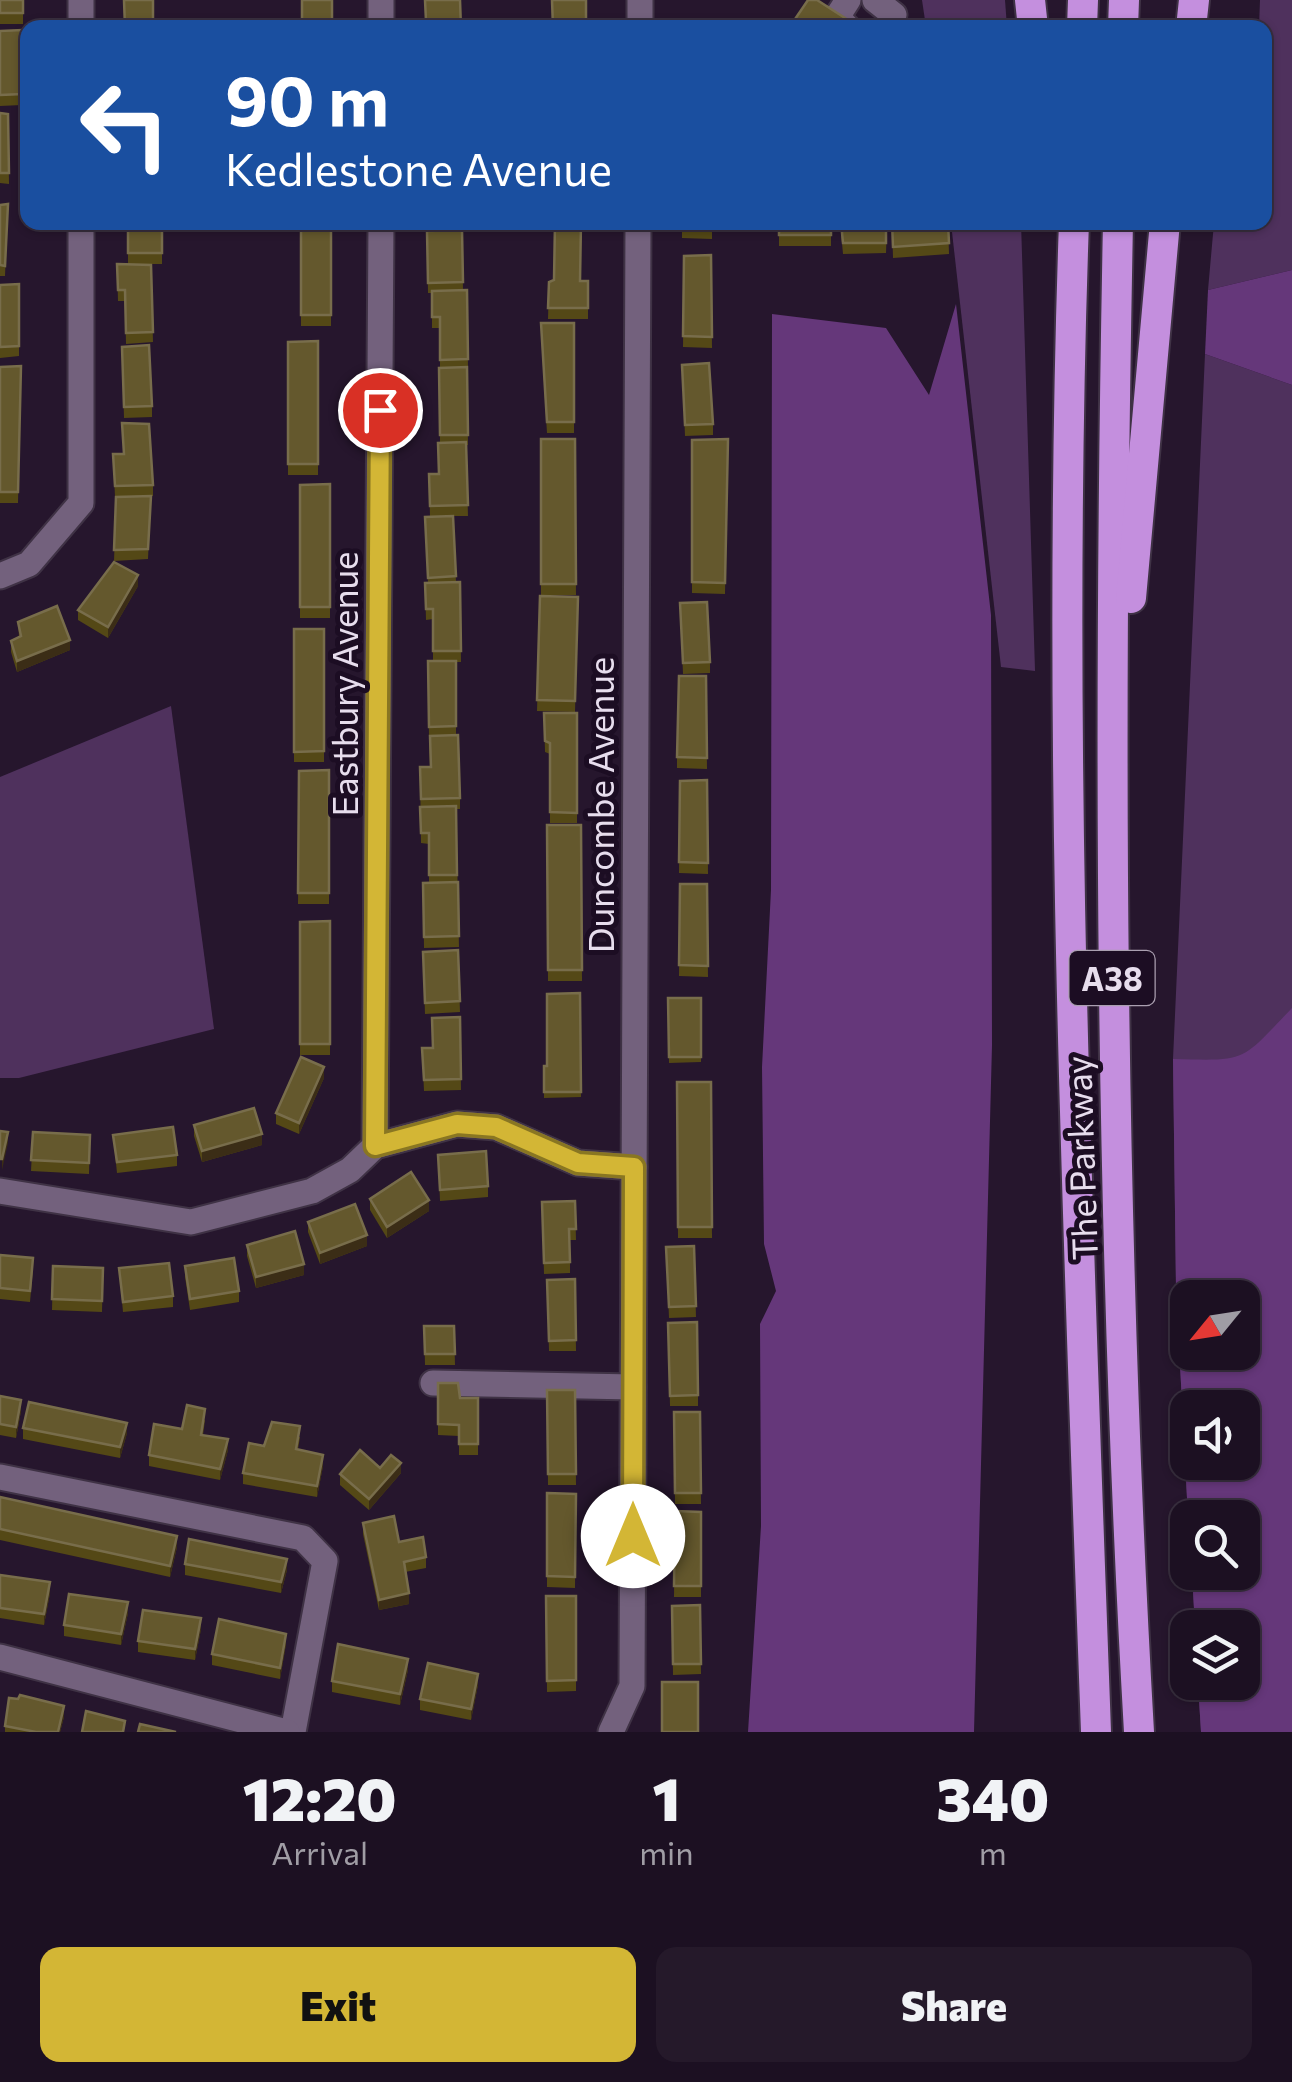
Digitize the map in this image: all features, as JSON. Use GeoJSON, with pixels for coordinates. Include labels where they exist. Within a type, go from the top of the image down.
{"type":"FeatureCollection","features":[{"type":"Feature","properties":{"kind":"highway","name":"A38"},"geometry":{"type":"LineString","coordinates":[[1060,230],[1071,307]]}},
{"type":"Feature","properties":{"kind":"highway","name":"The Parkway"},"geometry":{"type":"LineString","coordinates":[[1074,230],[1075,1067],[1096,1732]]}},
{"type":"Feature","properties":{"kind":"highway","name":"The Parkway"},"geometry":{"type":"LineString","coordinates":[[1118,230],[1112,976],[1122,1362],[1140,1732]]}},
{"type":"Feature","properties":{"kind":"highway","name":"A38"},"geometry":{"type":"LineString","coordinates":[[1112,778],[1164,230]]}},
{"type":"Feature","properties":{"kind":"street"},"geometry":{"type":"LineString","coordinates":[[0,576],[29,564],[81,503],[81,230]]}},
{"type":"Feature","properties":{"kind":"street","name":"Eastbury Avenue"},"geometry":{"type":"LineString","coordinates":[[375,1146],[380,230]]}},
{"type":"Feature","properties":{"kind":"street","name":"Duncombe Avenue"},"geometry":{"type":"LineString","coordinates":[[611,1732],[632,1686],[638,230]]}},
{"type":"Feature","properties":{"kind":"street"},"geometry":{"type":"LineString","coordinates":[[0,1192],[190,1222],[312,1192],[350,1170],[375,1146],[457,1124],[496,1127],[578,1163],[634,1167]]}},
{"type":"Feature","properties":{"kind":"street"},"geometry":{"type":"LineString","coordinates":[[432,1383],[634,1387]]}},
{"type":"Feature","properties":{"kind":"street"},"geometry":{"type":"LineString","coordinates":[[0,1477],[304,1538],[325,1561],[290,1732],[0,1658]]}},
{"type":"Feature","properties":{"kind":"shaded area"},"geometry":{"type":"Polygon","coordinates":[[[922,0],[1005,0],[1006,20],[925,20],[922,0]]]}},
{"type":"Feature","properties":{"kind":"shaded area"},"geometry":{"type":"Polygon","coordinates":[[[1260,0],[1292,0],[1292,270],[1208,290],[1213,230],[1272,230],[1272,20],[1259,20],[1260,0]]]}},
{"type":"Feature","properties":{"kind":"shaded area"},"geometry":{"type":"Polygon","coordinates":[[[952,230],[1021,230],[1035,671],[1001,667],[952,230]]]}},
{"type":"Feature","properties":{"kind":"shaded area"},"geometry":{"type":"Polygon","coordinates":[[[1292,270],[1292,385],[1205,354],[1208,290],[1292,270]]]}},
{"type":"Feature","properties":{"kind":"shaded area"},"geometry":{"type":"Polygon","coordinates":[[[956,304],[991,615],[992,1045],[974,1732],[748,1732],[761,1526],[760,1324],[776,1291],[764,1244],[762,1067],[771,890],[772,314],[886,328],[929,395],[956,304]]]}},
{"type":"Feature","properties":{"kind":"shaded area"},"geometry":{"type":"Polygon","coordinates":[[[1205,354],[1292,385],[1292,1732],[1201,1732],[1199,1700],[1260,1700],[1260,1610],[1194,1610],[1193,1590],[1260,1590],[1260,1500],[1187,1500],[1186,1480],[1260,1480],[1260,1390],[1181,1390],[1180,1370],[1260,1370],[1260,1280],[1176,1280],[1173,1059],[1205,354]]]}},
{"type":"Feature","properties":{"kind":"shaded area"},"geometry":{"type":"Polygon","coordinates":[[[171,706],[214,1029],[19,1078],[0,1078],[0,777],[171,706]]]}},
{"type":"Feature","properties":{"kind":"shaded area"},"geometry":{"type":"Polygon","coordinates":[[[1292,1008],[1292,1732],[1201,1732],[1199,1700],[1260,1700],[1260,1610],[1194,1610],[1193,1590],[1260,1590],[1260,1500],[1187,1500],[1186,1480],[1260,1480],[1260,1390],[1181,1390],[1180,1370],[1260,1370],[1260,1280],[1176,1280],[1173,1059],[1230,1058],[1252,1048],[1292,1008]]]}},
{"type":"Feature","properties":{"kind":"building"},"geometry":{"type":"Polygon","coordinates":[[[0,0],[23,0],[23,13],[0,13],[0,0]]]}},
{"type":"Feature","properties":{"kind":"building"},"geometry":{"type":"Polygon","coordinates":[[[124,0],[153,0],[153,20],[125,20],[124,0]]]}},
{"type":"Feature","properties":{"kind":"building"},"geometry":{"type":"Polygon","coordinates":[[[302,0],[332,0],[332,20],[302,20],[302,0]]]}},
{"type":"Feature","properties":{"kind":"building"},"geometry":{"type":"Polygon","coordinates":[[[425,0],[460,0],[461,20],[426,20],[425,0]]]}},
{"type":"Feature","properties":{"kind":"building"},"geometry":{"type":"Polygon","coordinates":[[[552,0],[586,0],[586,20],[553,20],[552,0]]]}},
{"type":"Feature","properties":{"kind":"building"},"geometry":{"type":"Polygon","coordinates":[[[808,0],[817,0],[848,20],[794,20],[808,0]]]}},
{"type":"Feature","properties":{"kind":"building"},"geometry":{"type":"Polygon","coordinates":[[[20,30],[20,94],[0,95],[0,31],[20,30]]]}},
{"type":"Feature","properties":{"kind":"building"},"geometry":{"type":"Polygon","coordinates":[[[0,113],[8,114],[9,173],[0,173],[0,113]]]}},
{"type":"Feature","properties":{"kind":"building"},"geometry":{"type":"Polygon","coordinates":[[[8,204],[5,266],[0,265],[0,205],[8,204]]]}},
{"type":"Feature","properties":{"kind":"building"},"geometry":{"type":"Polygon","coordinates":[[[128,230],[162,230],[162,253],[128,253],[128,230]]]}},
{"type":"Feature","properties":{"kind":"building"},"geometry":{"type":"Polygon","coordinates":[[[301,230],[331,230],[331,315],[301,315],[301,230]]]}},
{"type":"Feature","properties":{"kind":"building"},"geometry":{"type":"Polygon","coordinates":[[[462,230],[463,282],[428,283],[427,231],[462,230]]]}},
{"type":"Feature","properties":{"kind":"building"},"geometry":{"type":"Polygon","coordinates":[[[555,230],[581,230],[580,281],[588,281],[588,308],[548,308],[549,282],[554,280],[555,230]]]}},
{"type":"Feature","properties":{"kind":"building"},"geometry":{"type":"Polygon","coordinates":[[[779,230],[831,230],[831,235],[779,235],[779,230]]]}},
{"type":"Feature","properties":{"kind":"building"},"geometry":{"type":"Polygon","coordinates":[[[842,230],[886,230],[886,243],[843,243],[842,230]]]}},
{"type":"Feature","properties":{"kind":"building"},"geometry":{"type":"Polygon","coordinates":[[[892,230],[948,230],[949,243],[893,247],[892,230]]]}},
{"type":"Feature","properties":{"kind":"building"},"geometry":{"type":"Polygon","coordinates":[[[711,255],[712,337],[683,336],[684,256],[711,255]]]}},
{"type":"Feature","properties":{"kind":"building"},"geometry":{"type":"Polygon","coordinates":[[[117,264],[151,265],[153,332],[126,333],[125,290],[118,290],[117,264]]]}},
{"type":"Feature","properties":{"kind":"building"},"geometry":{"type":"Polygon","coordinates":[[[19,284],[19,346],[0,347],[0,285],[19,284]]]}},
{"type":"Feature","properties":{"kind":"building"},"geometry":{"type":"Polygon","coordinates":[[[467,290],[468,359],[440,360],[440,317],[432,317],[432,291],[467,290]]]}},
{"type":"Feature","properties":{"kind":"building"},"geometry":{"type":"Polygon","coordinates":[[[541,323],[574,323],[574,422],[547,422],[541,323]]]}},
{"type":"Feature","properties":{"kind":"building"},"geometry":{"type":"Polygon","coordinates":[[[318,341],[318,464],[288,464],[288,342],[318,341]]]}},
{"type":"Feature","properties":{"kind":"building"},"geometry":{"type":"Polygon","coordinates":[[[149,345],[152,406],[124,407],[122,347],[149,345]]]}},
{"type":"Feature","properties":{"kind":"building"},"geometry":{"type":"Polygon","coordinates":[[[709,363],[713,424],[685,425],[682,365],[709,363]]]}},
{"type":"Feature","properties":{"kind":"building"},"geometry":{"type":"Polygon","coordinates":[[[21,366],[18,492],[0,492],[0,367],[21,366]]]}},
{"type":"Feature","properties":{"kind":"building"},"geometry":{"type":"Polygon","coordinates":[[[467,367],[468,435],[440,435],[439,368],[467,367]]]}},
{"type":"Feature","properties":{"kind":"building"},"geometry":{"type":"Polygon","coordinates":[[[122,423],[149,424],[153,485],[115,486],[113,454],[124,454],[122,423]]]}},
{"type":"Feature","properties":{"kind":"building"},"geometry":{"type":"Polygon","coordinates":[[[541,439],[575,439],[576,584],[541,584],[541,439]]]}},
{"type":"Feature","properties":{"kind":"building"},"geometry":{"type":"Polygon","coordinates":[[[728,439],[725,583],[692,582],[692,440],[728,439]]]}},
{"type":"Feature","properties":{"kind":"building"},"geometry":{"type":"Polygon","coordinates":[[[466,442],[468,505],[430,506],[429,474],[439,474],[438,443],[466,442]]]}},
{"type":"Feature","properties":{"kind":"building"},"geometry":{"type":"Polygon","coordinates":[[[330,484],[330,607],[300,607],[300,485],[330,484]]]}},
{"type":"Feature","properties":{"kind":"building"},"geometry":{"type":"Polygon","coordinates":[[[151,496],[148,549],[114,550],[116,497],[151,496]]]}},
{"type":"Feature","properties":{"kind":"building"},"geometry":{"type":"Polygon","coordinates":[[[453,516],[456,576],[428,578],[425,517],[453,516]]]}},
{"type":"Feature","properties":{"kind":"building"},"geometry":{"type":"Polygon","coordinates":[[[114,562],[138,575],[108,627],[78,610],[114,562]]]}},
{"type":"Feature","properties":{"kind":"building"},"geometry":{"type":"Polygon","coordinates":[[[460,582],[461,651],[433,651],[433,609],[426,609],[425,583],[460,582]]]}},
{"type":"Feature","properties":{"kind":"building"},"geometry":{"type":"Polygon","coordinates":[[[540,596],[578,597],[575,701],[537,700],[540,596]]]}},
{"type":"Feature","properties":{"kind":"building"},"geometry":{"type":"Polygon","coordinates":[[[707,602],[710,662],[683,663],[680,603],[707,602]]]}},
{"type":"Feature","properties":{"kind":"building"},"geometry":{"type":"Polygon","coordinates":[[[57,606],[70,640],[17,661],[11,641],[21,636],[18,622],[57,606]]]}},
{"type":"Feature","properties":{"kind":"building"},"geometry":{"type":"Polygon","coordinates":[[[294,629],[324,629],[324,751],[294,752],[294,629]]]}},
{"type":"Feature","properties":{"kind":"building"},"geometry":{"type":"Polygon","coordinates":[[[428,661],[456,661],[456,726],[429,727],[428,661]]]}},
{"type":"Feature","properties":{"kind":"building"},"geometry":{"type":"Polygon","coordinates":[[[679,676],[706,676],[707,758],[677,757],[679,676]]]}},
{"type":"Feature","properties":{"kind":"building"},"geometry":{"type":"Polygon","coordinates":[[[544,713],[577,713],[577,813],[550,812],[550,743],[545,741],[544,713]]]}},
{"type":"Feature","properties":{"kind":"building"},"geometry":{"type":"Polygon","coordinates":[[[458,735],[460,798],[421,799],[420,767],[431,767],[430,736],[458,735]]]}},
{"type":"Feature","properties":{"kind":"building"},"geometry":{"type":"Polygon","coordinates":[[[329,770],[329,893],[298,893],[299,771],[329,770]]]}},
{"type":"Feature","properties":{"kind":"building"},"geometry":{"type":"Polygon","coordinates":[[[707,780],[708,863],[679,862],[680,781],[707,780]]]}},
{"type":"Feature","properties":{"kind":"building"},"geometry":{"type":"Polygon","coordinates":[[[456,806],[457,875],[429,875],[429,833],[421,833],[420,807],[456,806]]]}},
{"type":"Feature","properties":{"kind":"building"},"geometry":{"type":"Polygon","coordinates":[[[547,825],[581,825],[582,970],[548,970],[547,825]]]}},
{"type":"Feature","properties":{"kind":"building"},"geometry":{"type":"Polygon","coordinates":[[[458,882],[459,936],[424,937],[423,883],[458,882]]]}},
{"type":"Feature","properties":{"kind":"building"},"geometry":{"type":"Polygon","coordinates":[[[680,884],[707,884],[708,966],[679,965],[680,884]]]}},
{"type":"Feature","properties":{"kind":"building"},"geometry":{"type":"Polygon","coordinates":[[[330,921],[330,1044],[300,1044],[300,922],[330,921]]]}},
{"type":"Feature","properties":{"kind":"building"},"geometry":{"type":"Polygon","coordinates":[[[458,950],[460,1001],[425,1003],[423,952],[458,950]]]}},
{"type":"Feature","properties":{"kind":"building"},"geometry":{"type":"Polygon","coordinates":[[[580,993],[581,1092],[544,1092],[547,994],[580,993]]]}},
{"type":"Feature","properties":{"kind":"building"},"geometry":{"type":"Polygon","coordinates":[[[668,998],[701,998],[701,1057],[669,1057],[668,998]]]}},
{"type":"Feature","properties":{"kind":"building"},"geometry":{"type":"Polygon","coordinates":[[[460,1017],[461,1079],[424,1080],[422,1048],[433,1048],[432,1018],[460,1017]]]}},
{"type":"Feature","properties":{"kind":"building"},"geometry":{"type":"Polygon","coordinates":[[[301,1057],[324,1067],[299,1123],[276,1113],[301,1057]]]}},
{"type":"Feature","properties":{"kind":"building"},"geometry":{"type":"Polygon","coordinates":[[[677,1082],[711,1082],[712,1227],[678,1227],[677,1082]]]}},
{"type":"Feature","properties":{"kind":"building"},"geometry":{"type":"Polygon","coordinates":[[[254,1108],[262,1134],[202,1151],[194,1125],[254,1108]]]}},
{"type":"Feature","properties":{"kind":"building"},"geometry":{"type":"Polygon","coordinates":[[[173,1127],[177,1155],[117,1162],[113,1135],[173,1127]]]}},
{"type":"Feature","properties":{"kind":"building"},"geometry":{"type":"Polygon","coordinates":[[[0,1131],[8,1132],[2,1159],[0,1159],[0,1131]]]}},
{"type":"Feature","properties":{"kind":"building"},"geometry":{"type":"Polygon","coordinates":[[[33,1132],[90,1135],[89,1163],[31,1160],[33,1132]]]}},
{"type":"Feature","properties":{"kind":"building"},"geometry":{"type":"Polygon","coordinates":[[[486,1151],[488,1186],[440,1190],[438,1155],[486,1151]]]}},
{"type":"Feature","properties":{"kind":"building"},"geometry":{"type":"Polygon","coordinates":[[[411,1172],[429,1200],[387,1227],[370,1199],[411,1172]]]}},
{"type":"Feature","properties":{"kind":"building"},"geometry":{"type":"Polygon","coordinates":[[[575,1201],[576,1229],[569,1229],[570,1262],[544,1263],[542,1202],[575,1201]]]}},
{"type":"Feature","properties":{"kind":"building"},"geometry":{"type":"Polygon","coordinates":[[[355,1204],[367,1235],[320,1253],[308,1222],[355,1204]]]}},
{"type":"Feature","properties":{"kind":"building"},"geometry":{"type":"Polygon","coordinates":[[[295,1231],[304,1264],[256,1277],[247,1245],[295,1231]]]}},
{"type":"Feature","properties":{"kind":"building"},"geometry":{"type":"Polygon","coordinates":[[[694,1246],[696,1306],[669,1307],[666,1247],[694,1246]]]}},
{"type":"Feature","properties":{"kind":"building"},"geometry":{"type":"Polygon","coordinates":[[[0,1255],[33,1258],[30,1291],[0,1288],[0,1255]]]}},
{"type":"Feature","properties":{"kind":"building"},"geometry":{"type":"Polygon","coordinates":[[[234,1258],[239,1291],[190,1299],[185,1266],[234,1258]]]}},
{"type":"Feature","properties":{"kind":"building"},"geometry":{"type":"Polygon","coordinates":[[[169,1263],[173,1296],[123,1302],[119,1268],[169,1263]]]}},
{"type":"Feature","properties":{"kind":"building"},"geometry":{"type":"Polygon","coordinates":[[[53,1266],[103,1268],[102,1301],[52,1299],[53,1266]]]}},
{"type":"Feature","properties":{"kind":"building"},"geometry":{"type":"Polygon","coordinates":[[[575,1279],[576,1340],[549,1341],[547,1280],[575,1279]]]}},
{"type":"Feature","properties":{"kind":"building"},"geometry":{"type":"Polygon","coordinates":[[[697,1322],[698,1395],[670,1396],[668,1323],[697,1322]]]}},
{"type":"Feature","properties":{"kind":"building"},"geometry":{"type":"Polygon","coordinates":[[[424,1326],[454,1326],[455,1354],[425,1354],[424,1326]]]}},
{"type":"Feature","properties":{"kind":"building"},"geometry":{"type":"Polygon","coordinates":[[[438,1383],[458,1383],[460,1398],[478,1398],[478,1444],[459,1444],[459,1425],[438,1424],[438,1383]]]}},
{"type":"Feature","properties":{"kind":"building"},"geometry":{"type":"Polygon","coordinates":[[[547,1390],[575,1390],[576,1474],[548,1474],[547,1390]]]}},
{"type":"Feature","properties":{"kind":"building"},"geometry":{"type":"Polygon","coordinates":[[[0,1396],[21,1400],[16,1427],[0,1424],[0,1396]]]}},
{"type":"Feature","properties":{"kind":"building"},"geometry":{"type":"Polygon","coordinates":[[[29,1402],[127,1423],[120,1447],[23,1428],[29,1402]]]}},
{"type":"Feature","properties":{"kind":"building"},"geometry":{"type":"Polygon","coordinates":[[[187,1405],[205,1409],[201,1435],[228,1439],[220,1469],[149,1455],[154,1424],[182,1429],[187,1405]]]}},
{"type":"Feature","properties":{"kind":"building"},"geometry":{"type":"Polygon","coordinates":[[[674,1412],[700,1412],[701,1493],[675,1493],[674,1412]]]}},
{"type":"Feature","properties":{"kind":"building"},"geometry":{"type":"Polygon","coordinates":[[[272,1422],[300,1426],[296,1449],[323,1455],[317,1486],[243,1473],[249,1443],[264,1446],[272,1422]]]}},
{"type":"Feature","properties":{"kind":"building"},"geometry":{"type":"Polygon","coordinates":[[[360,1450],[380,1468],[391,1455],[401,1463],[369,1499],[340,1474],[360,1450]]]}},
{"type":"Feature","properties":{"kind":"building"},"geometry":{"type":"Polygon","coordinates":[[[547,1493],[576,1494],[575,1577],[547,1576],[547,1493]]]}},
{"type":"Feature","properties":{"kind":"building"},"geometry":{"type":"Polygon","coordinates":[[[0,1497],[177,1536],[170,1566],[0,1529],[0,1497]]]}},
{"type":"Feature","properties":{"kind":"building"},"geometry":{"type":"Polygon","coordinates":[[[675,1511],[701,1512],[701,1586],[674,1586],[675,1511]]]}},
{"type":"Feature","properties":{"kind":"building"},"geometry":{"type":"Polygon","coordinates":[[[394,1516],[399,1542],[423,1537],[426,1557],[404,1562],[409,1593],[379,1600],[363,1523],[394,1516]]]}},
{"type":"Feature","properties":{"kind":"building"},"geometry":{"type":"Polygon","coordinates":[[[189,1539],[287,1559],[281,1582],[185,1564],[189,1539]]]}},
{"type":"Feature","properties":{"kind":"building"},"geometry":{"type":"Polygon","coordinates":[[[0,1575],[50,1582],[44,1614],[0,1608],[0,1575]]]}},
{"type":"Feature","properties":{"kind":"building"},"geometry":{"type":"Polygon","coordinates":[[[69,1594],[128,1602],[121,1634],[64,1625],[69,1594]]]}},
{"type":"Feature","properties":{"kind":"building"},"geometry":{"type":"Polygon","coordinates":[[[546,1596],[576,1596],[576,1680],[547,1681],[546,1596]]]}},
{"type":"Feature","properties":{"kind":"building"},"geometry":{"type":"Polygon","coordinates":[[[700,1605],[701,1664],[673,1664],[672,1606],[700,1605]]]}},
{"type":"Feature","properties":{"kind":"building"},"geometry":{"type":"Polygon","coordinates":[[[143,1610],[201,1618],[195,1649],[138,1641],[143,1610]]]}},
{"type":"Feature","properties":{"kind":"building"},"geometry":{"type":"Polygon","coordinates":[[[219,1619],[286,1634],[280,1668],[212,1654],[219,1619]]]}},
{"type":"Feature","properties":{"kind":"building"},"geometry":{"type":"Polygon","coordinates":[[[338,1644],[408,1659],[400,1694],[332,1681],[338,1644]]]}},
{"type":"Feature","properties":{"kind":"building"},"geometry":{"type":"Polygon","coordinates":[[[428,1663],[478,1674],[471,1709],[420,1699],[428,1663]]]}},
{"type":"Feature","properties":{"kind":"building"},"geometry":{"type":"Polygon","coordinates":[[[662,1682],[698,1682],[698,1732],[662,1732],[662,1682]]]}},
{"type":"Feature","properties":{"kind":"building"},"geometry":{"type":"Polygon","coordinates":[[[20,1695],[64,1706],[58,1732],[5,1726],[9,1698],[18,1699],[20,1695]]]}},
{"type":"Feature","properties":{"kind":"building"},"geometry":{"type":"Polygon","coordinates":[[[86,1711],[125,1721],[123,1732],[82,1732],[86,1711]]]}},
{"type":"Feature","properties":{"kind":"building"},"geometry":{"type":"Polygon","coordinates":[[[140,1724],[176,1732],[138,1732],[140,1724]]]}},
{"type":"Feature","properties":{"kind":"route"},"geometry":{"type":"LineString","coordinates":[[380,410],[375,1146],[457,1124],[496,1127],[578,1163],[634,1167],[633,1536]]}}]}
